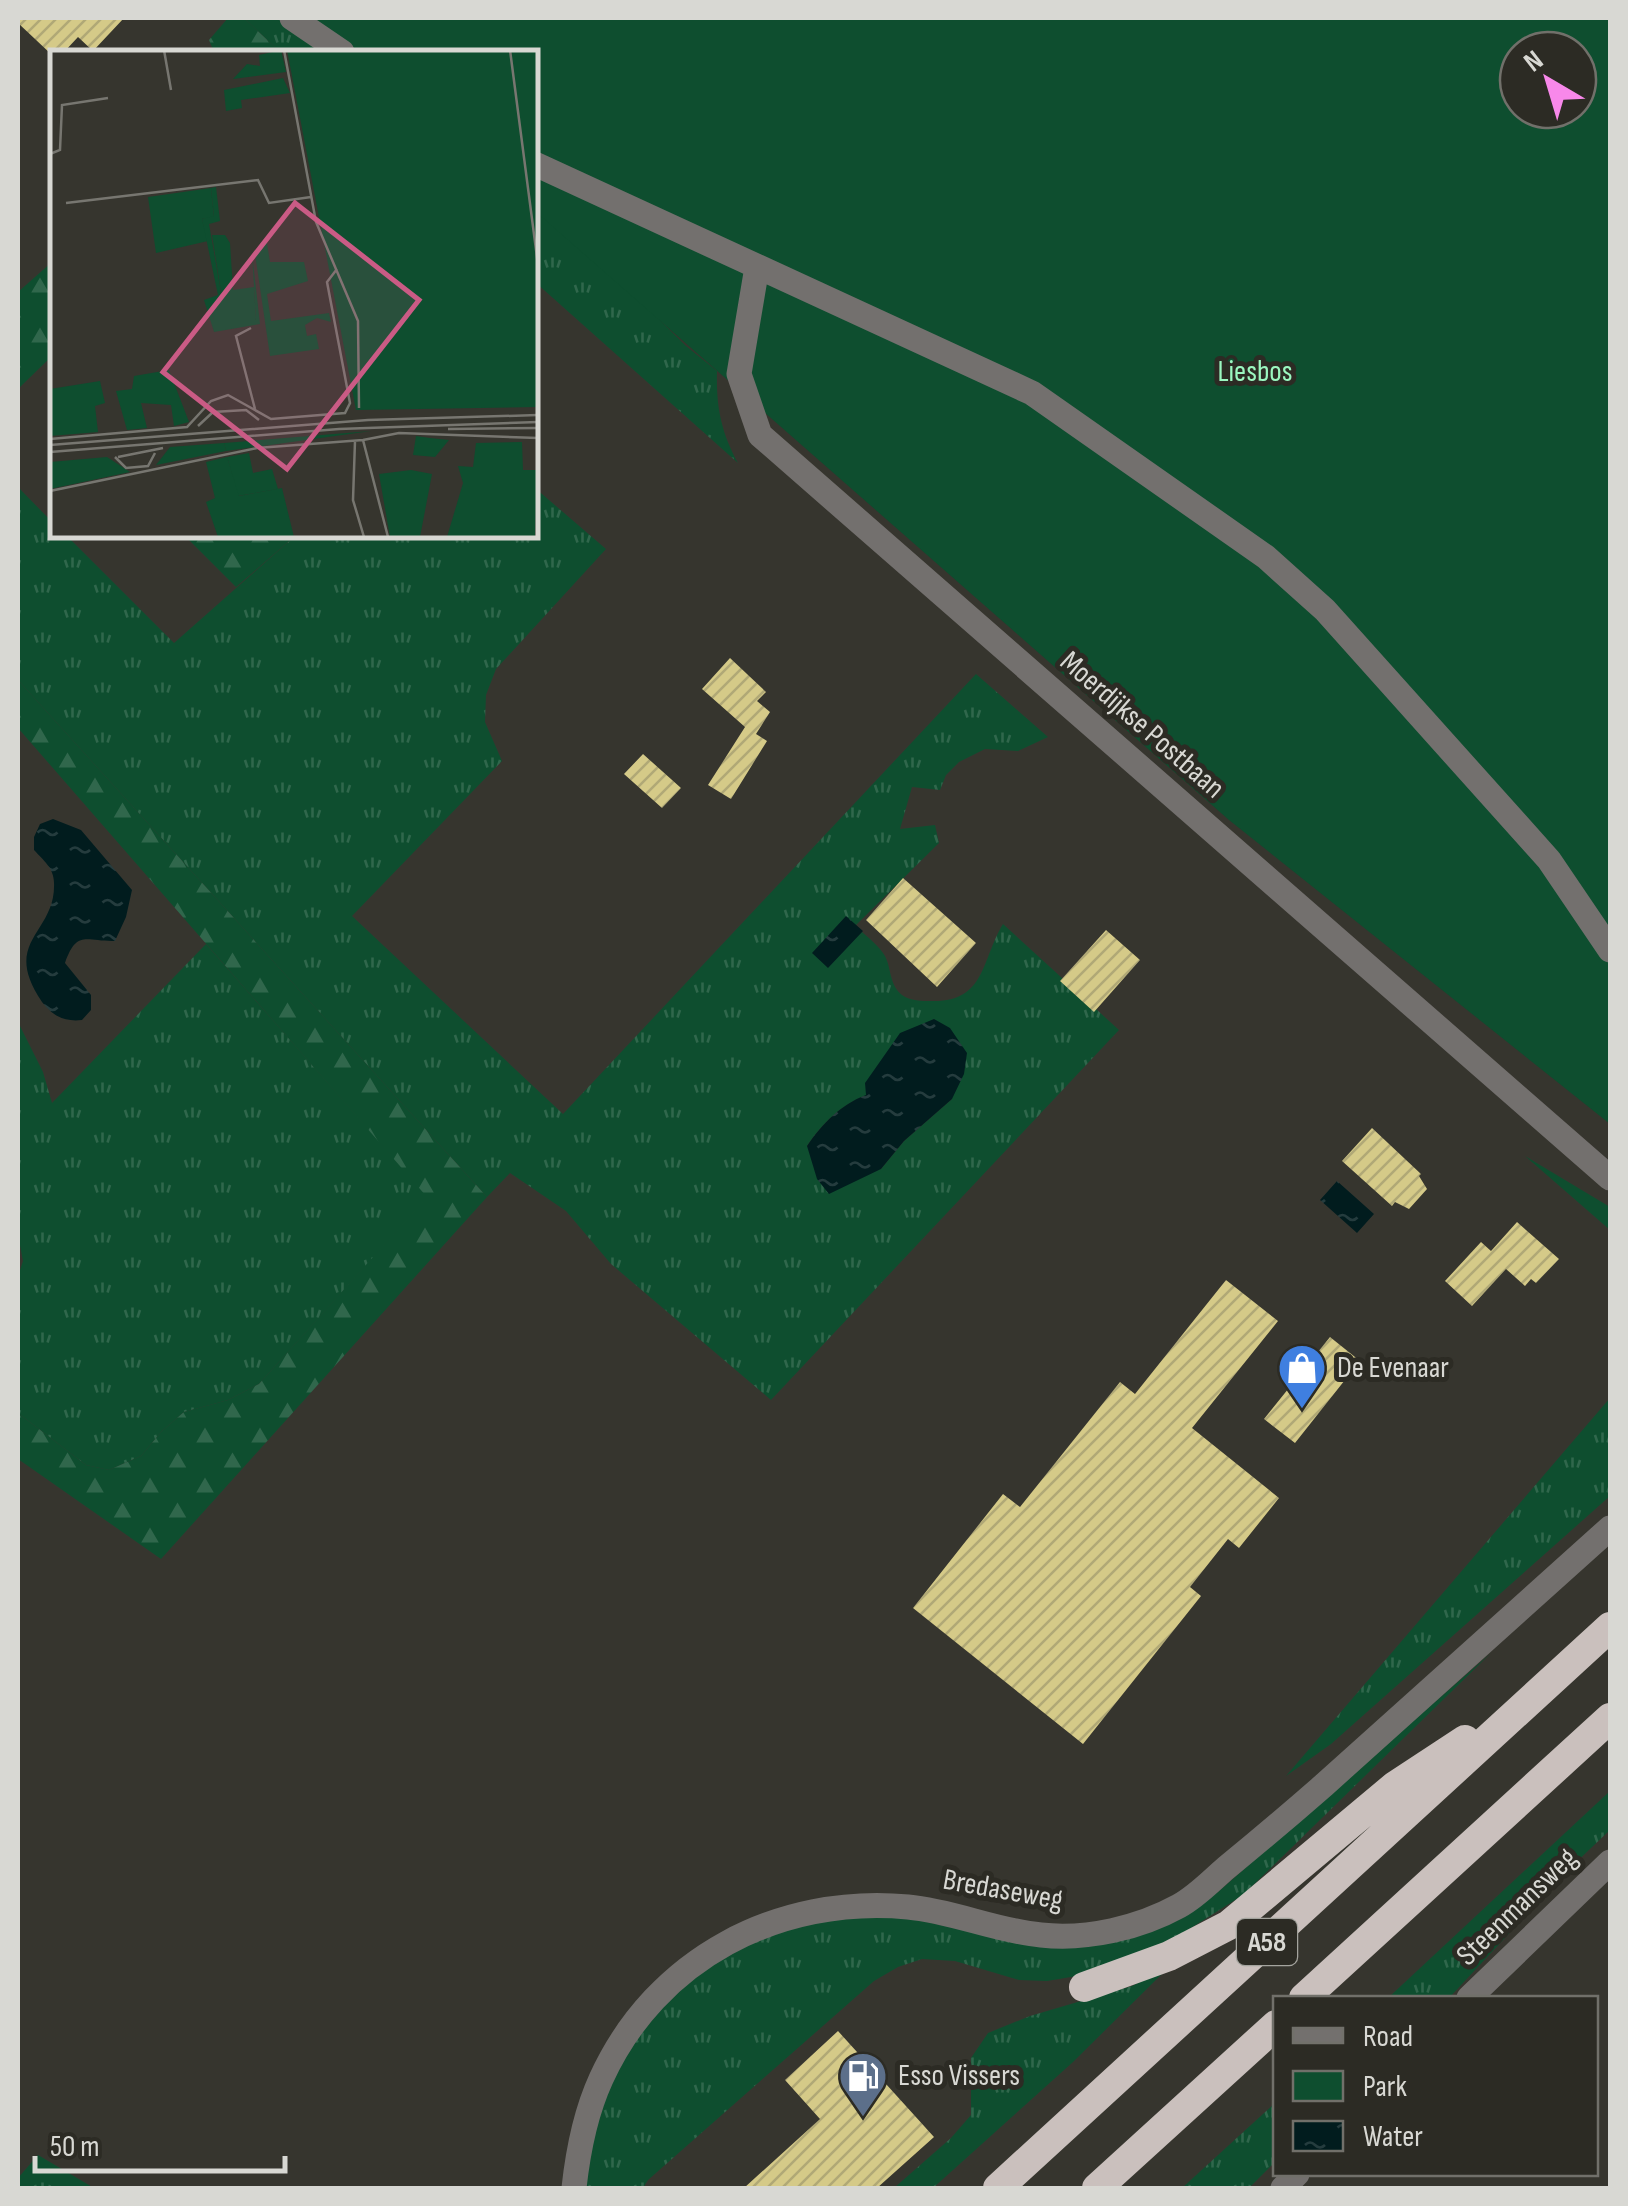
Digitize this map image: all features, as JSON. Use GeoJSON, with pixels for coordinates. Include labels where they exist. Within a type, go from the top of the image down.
{"type":"FeatureCollection","features":[{"type":"Feature","properties":{"kind":"highway","name":"A58"},"geometry":{"type":"LineString","coordinates":[[998,2188],[1610,1627]]}},
{"type":"Feature","properties":{"kind":"highway","name":"A58"},"geometry":{"type":"LineString","coordinates":[[1084,1988],[1169,1956],[1228,1925],[1395,1786],[1535,1695]]}},
{"type":"Feature","properties":{"kind":"highway","name":"A58"},"geometry":{"type":"LineString","coordinates":[[1306,1996],[1610,1718]]}},
{"type":"Feature","properties":{"kind":"highway"},"geometry":{"type":"LineString","coordinates":[[1097,2188],[1273,2028]]}},
{"type":"Feature","properties":{"kind":"street"},"geometry":{"type":"LineString","coordinates":[[292,18],[339,50]]}},
{"type":"Feature","properties":{"kind":"street"},"geometry":{"type":"LineString","coordinates":[[538,165],[1032,393],[1266,557],[1325,610],[1549,860],[1610,950]]}},
{"type":"Feature","properties":{"kind":"street","name":"Moerdijkse Postbaan"},"geometry":{"type":"LineString","coordinates":[[758,268],[739,374],[760,435],[1610,1178]]}},
{"type":"Feature","properties":{"kind":"street","name":"Bredaseweg"},"geometry":{"type":"LineString","coordinates":[[574,2188],[580,2141],[601,2079],[633,2025],[672,1980],[731,1939],[788,1916],[860,1904],[913,1907],[1040,1936],[1090,1935],[1140,1923],[1182,1905],[1298,1807],[1610,1528]]}},
{"type":"Feature","properties":{"kind":"street","name":"Steenmansweg"},"geometry":{"type":"LineString","coordinates":[[1471,1996],[1610,1862]]}},
{"type":"Feature","properties":{"kind":"green space"},"geometry":{"type":"Polygon","coordinates":[[[228,18],[244,18],[278,50],[213,50],[209,40],[228,18]]]}},
{"type":"Feature","properties":{"kind":"green space"},"geometry":{"type":"Polygon","coordinates":[[[244,18],[281,18],[326,50],[278,50],[244,18]]]}},
{"type":"Feature","properties":{"kind":"green space","name":"Liesbos"},"geometry":{"type":"Polygon","coordinates":[[[314,18],[1610,18],[1610,1124],[1229,820],[538,214],[538,50],[352,50],[314,18]]]}},
{"type":"Feature","properties":{"kind":"green space"},"geometry":{"type":"Polygon","coordinates":[[[538,200],[686,346],[717,371],[721,418],[738,463],[538,285],[538,200]]]}},
{"type":"Feature","properties":{"kind":"green space"},"geometry":{"type":"Polygon","coordinates":[[[50,264],[50,358],[18,389],[18,292],[50,264]]]}},
{"type":"Feature","properties":{"kind":"green space"},"geometry":{"type":"Polygon","coordinates":[[[18,487],[50,520],[50,538],[69,538],[174,643],[293,538],[538,538],[538,491],[606,549],[496,669],[486,695],[485,722],[502,761],[352,916],[563,1114],[976,674],[1048,737],[1018,751],[985,749],[959,762],[946,775],[940,790],[912,787],[900,829],[935,825],[939,843],[855,926],[883,953],[894,985],[902,995],[932,1001],[950,999],[972,987],[1003,924],[1119,1030],[771,1400],[611,1264],[566,1211],[510,1173],[487,1197],[18,680],[18,487]],[[867,1095],[833,1116],[807,1146],[881,1169],[904,1141],[952,1099],[867,1095]]]}},
{"type":"Feature","properties":{"kind":"green space"},"geometry":{"type":"Polygon","coordinates":[[[187,538],[293,538],[236,587],[187,538]]]}},
{"type":"Feature","properties":{"kind":"green space"},"geometry":{"type":"Polygon","coordinates":[[[18,680],[487,1197],[161,1559],[18,1459],[18,1413],[86,1465],[109,1470],[141,1456],[184,1412],[228,1400],[259,1384],[427,1197],[18,728],[18,680]]]}},
{"type":"Feature","properties":{"kind":"green space"},"geometry":{"type":"Polygon","coordinates":[[[206,944],[428,1197],[259,1384],[228,1400],[184,1412],[141,1456],[109,1470],[86,1465],[18,1413],[18,1276],[23,1261],[18,1235],[18,1022],[43,1072],[52,1103],[206,944]]]}},
{"type":"Feature","properties":{"kind":"green space"},"geometry":{"type":"Polygon","coordinates":[[[1525,1156],[1610,1207],[1610,1230],[1525,1156]]]}},
{"type":"Feature","properties":{"kind":"green space"},"geometry":{"type":"Polygon","coordinates":[[[1610,1398],[1610,1496],[1331,1744],[1286,1776],[1610,1398]]]}},
{"type":"Feature","properties":{"kind":"green space"},"geometry":{"type":"Polygon","coordinates":[[[1491,1653],[1243,1895],[1161,1947],[1077,1976],[1047,1981],[1019,1980],[955,1961],[922,1959],[898,1967],[874,1981],[643,2188],[586,2188],[590,2144],[606,2089],[633,2043],[693,1971],[790,1923],[879,1912],[1027,1943],[1218,1892],[1491,1653]]]}},
{"type":"Feature","properties":{"kind":"green space"},"geometry":{"type":"Polygon","coordinates":[[[1610,1791],[1610,1830],[1451,1996],[1390,1996],[1610,1791]]]}},
{"type":"Feature","properties":{"kind":"green space"},"geometry":{"type":"Polygon","coordinates":[[[1169,1967],[1073,2062],[933,2188],[894,2188],[971,2115],[971,2058],[988,2033],[1030,2016],[1132,1986],[1169,1967]]]}},
{"type":"Feature","properties":{"kind":"green space"},"geometry":{"type":"Polygon","coordinates":[[[1273,2105],[1273,2164],[1249,2188],[1182,2188],[1273,2105]]]}},
{"type":"Feature","properties":{"kind":"green space"},"geometry":{"type":"Polygon","coordinates":[[[38,2155],[94,2188],[18,2188],[18,2178],[38,2155]]]}},
{"type":"Feature","properties":{"kind":"water"},"geometry":{"type":"Polygon","coordinates":[[[53,819],[81,830],[132,890],[115,941],[78,941],[69,952],[65,963],[91,995],[91,1010],[82,1020],[64,1019],[46,1007],[26,964],[33,938],[52,900],[54,883],[50,869],[34,850],[34,837],[40,824],[53,819]]]}},
{"type":"Feature","properties":{"kind":"water"},"geometry":{"type":"Polygon","coordinates":[[[846,916],[863,931],[828,968],[812,953],[846,916]]]}},
{"type":"Feature","properties":{"kind":"water"},"geometry":{"type":"Polygon","coordinates":[[[934,1019],[950,1028],[967,1053],[964,1074],[952,1099],[904,1141],[881,1169],[829,1194],[817,1179],[807,1146],[833,1116],[866,1095],[865,1083],[900,1033],[934,1019]]]}},
{"type":"Feature","properties":{"kind":"water"},"geometry":{"type":"Polygon","coordinates":[[[1337,1181],[1374,1214],[1357,1233],[1320,1200],[1337,1181]]]}},
{"type":"Feature","properties":{"kind":"building"},"geometry":{"type":"Polygon","coordinates":[[[18,18],[124,18],[94,50],[78,37],[66,50],[50,50],[50,53],[18,23],[18,18]]]}},
{"type":"Feature","properties":{"kind":"building"},"geometry":{"type":"Polygon","coordinates":[[[730,658],[766,692],[757,701],[770,712],[756,734],[767,741],[731,799],[708,785],[745,727],[702,689],[730,658]]]}},
{"type":"Feature","properties":{"kind":"building"},"geometry":{"type":"Polygon","coordinates":[[[643,754],[681,788],[662,808],[624,774],[643,754]]]}},
{"type":"Feature","properties":{"kind":"building"},"geometry":{"type":"Polygon","coordinates":[[[903,878],[976,943],[937,987],[866,920],[903,878]]]}},
{"type":"Feature","properties":{"kind":"building"},"geometry":{"type":"Polygon","coordinates":[[[1106,930],[1140,960],[1094,1012],[1060,981],[1106,930]]]}},
{"type":"Feature","properties":{"kind":"building"},"geometry":{"type":"Polygon","coordinates":[[[1372,1128],[1421,1174],[1427,1189],[1409,1209],[1395,1202],[1392,1206],[1342,1161],[1372,1128]]]}},
{"type":"Feature","properties":{"kind":"building"},"geometry":{"type":"Polygon","coordinates":[[[1517,1222],[1559,1259],[1536,1283],[1531,1279],[1525,1286],[1506,1269],[1472,1306],[1445,1281],[1481,1242],[1491,1251],[1517,1222]]]}},
{"type":"Feature","properties":{"kind":"building"},"geometry":{"type":"Polygon","coordinates":[[[1226,1280],[1278,1321],[1192,1428],[1279,1498],[1239,1548],[1228,1539],[1190,1587],[1201,1596],[1083,1744],[913,1608],[1003,1494],[1020,1507],[1120,1382],[1135,1394],[1226,1280]]]}},
{"type":"Feature","properties":{"kind":"building"},"geometry":{"type":"Polygon","coordinates":[[[1330,1337],[1360,1361],[1295,1443],[1264,1419],[1330,1337]]]}},
{"type":"Feature","properties":{"kind":"building"},"geometry":{"type":"Polygon","coordinates":[[[838,2031],[934,2137],[877,2188],[744,2188],[820,2119],[785,2080],[838,2031]]]}},
{"type":"Feature","properties":{"kind":"place","name":"De Evenaar"},"geometry":{"type":"Point","coordinates":[1302,1410]}},
{"type":"Feature","properties":{"kind":"place","name":"Esso Vissers"},"geometry":{"type":"Point","coordinates":[863,2118]}}]}
